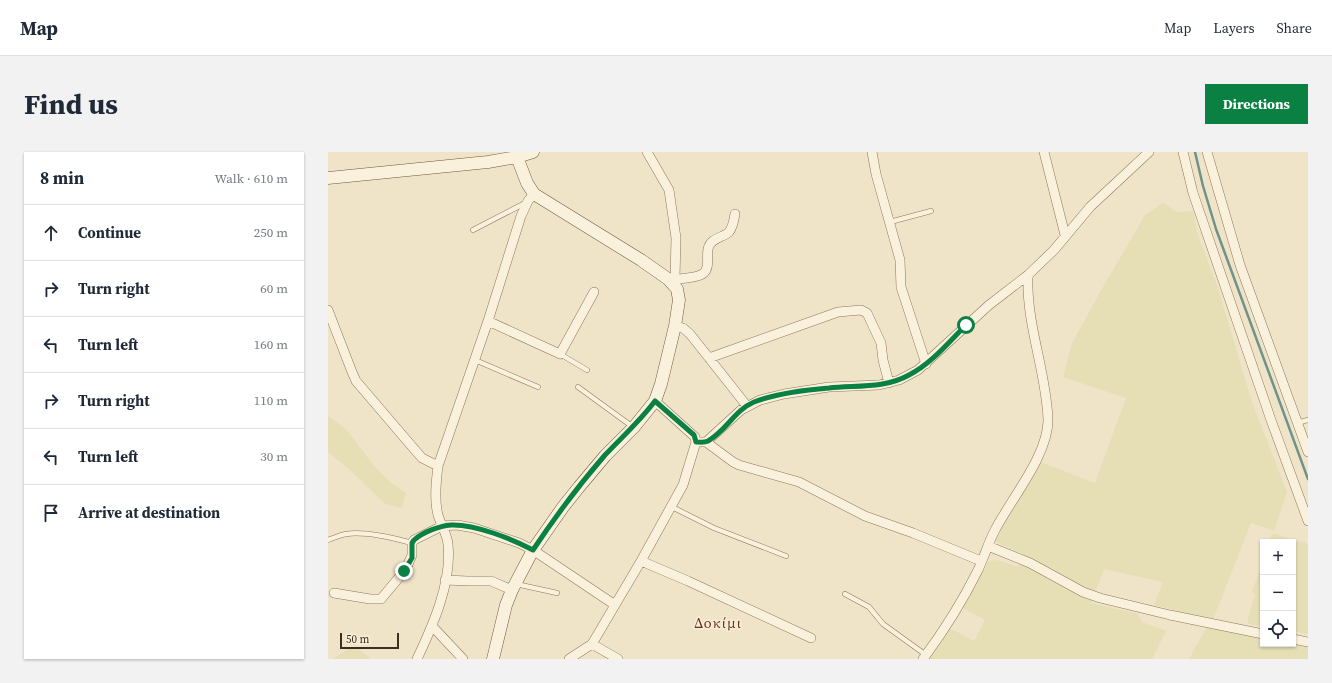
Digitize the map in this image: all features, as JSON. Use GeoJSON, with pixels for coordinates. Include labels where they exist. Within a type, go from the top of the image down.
{"type":"FeatureCollection","features":[{"type":"Feature","properties":{"kind":"street"},"geometry":{"type":"LineString","coordinates":[[328,178],[459,165],[516,157],[533,152]]}},
{"type":"Feature","properties":{"kind":"street"},"geometry":{"type":"LineString","coordinates":[[647,152],[669,187],[676,238],[673,281]]}},
{"type":"Feature","properties":{"kind":"street"},"geometry":{"type":"LineString","coordinates":[[872,152],[876,174],[900,260],[901,287],[926,364]]}},
{"type":"Feature","properties":{"kind":"street"},"geometry":{"type":"LineString","coordinates":[[1044,152],[1065,235]]}},
{"type":"Feature","properties":{"kind":"street"},"geometry":{"type":"LineString","coordinates":[[706,442],[747,406],[772,397],[829,388],[889,383],[909,375],[926,364],[989,305],[1028,275],[1054,250],[1090,207],[1149,152]]}},
{"type":"Feature","properties":{"kind":"street"},"geometry":{"type":"LineString","coordinates":[[1183,152],[1193,193],[1271,420],[1308,521]]}},
{"type":"Feature","properties":{"kind":"street"},"geometry":{"type":"LineString","coordinates":[[1207,152],[1240,265],[1308,452]]}},
{"type":"Feature","properties":{"kind":"street"},"geometry":{"type":"LineString","coordinates":[[417,659],[432,626],[445,580],[449,548],[437,507],[436,485],[438,466],[488,321],[521,216],[531,198],[527,183],[516,157]]}},
{"type":"Feature","properties":{"kind":"street"},"geometry":{"type":"LineString","coordinates":[[493,659],[506,605],[513,587],[533,550],[579,487],[605,456],[634,427],[655,401],[661,384],[675,326],[679,298],[673,281],[641,260],[531,198]]}},
{"type":"Feature","properties":{"kind":"street"},"geometry":{"type":"LineString","coordinates":[[673,281],[703,273],[707,268],[708,248],[710,244],[731,229],[735,214]]}},
{"type":"Feature","properties":{"kind":"street"},"geometry":{"type":"LineString","coordinates":[[924,657],[946,627],[977,571],[994,531],[1040,453],[1046,439],[1048,419],[1045,393],[1027,295],[1028,275]]}},
{"type":"Feature","properties":{"kind":"street"},"geometry":{"type":"LineString","coordinates":[[488,321],[560,354],[594,292]]}},
{"type":"Feature","properties":{"kind":"street"},"geometry":{"type":"LineString","coordinates":[[328,310],[356,381],[422,458],[438,466]]}},
{"type":"Feature","properties":{"kind":"street"},"geometry":{"type":"LineString","coordinates":[[709,358],[838,312],[861,310],[867,314],[881,343],[883,360],[889,383]]}},
{"type":"Feature","properties":{"kind":"street"},"geometry":{"type":"LineString","coordinates":[[675,326],[683,328],[689,332],[747,406]]}},
{"type":"Feature","properties":{"kind":"street"},"geometry":{"type":"LineString","coordinates":[[569,659],[592,644],[616,605],[683,485],[696,442],[694,435],[655,401]]}},
{"type":"Feature","properties":{"kind":"street"},"geometry":{"type":"LineString","coordinates":[[696,442],[706,442],[739,465],[798,482],[865,516],[913,533],[981,561]]}},
{"type":"Feature","properties":{"kind":"street"},"geometry":{"type":"LineString","coordinates":[[334,594],[373,600],[381,599],[406,569],[412,555],[412,543],[414,540],[442,526],[457,525],[474,528],[520,543],[616,605]]}},
{"type":"Feature","properties":{"kind":"street"},"geometry":{"type":"LineString","coordinates":[[988,546],[1030,563],[1083,592],[1100,598],[1170,616],[1260,633]]}},
{"type":"Feature","properties":{"kind":"street"},"geometry":{"type":"LineString","coordinates":[[641,561],[811,638]]}},
{"type":"Feature","properties":{"kind":"street"},"geometry":{"type":"LineString","coordinates":[[445,580],[468,582],[491,581],[513,587]]}},
{"type":"Feature","properties":{"kind":"street"},"geometry":{"type":"LineString","coordinates":[[432,626],[463,659]]}},
{"type":"Feature","properties":{"kind":"street"},"geometry":{"type":"LineString","coordinates":[[1296,640],[1308,642]]}},
{"type":"Feature","properties":{"kind":"street"},"geometry":{"type":"LineString","coordinates":[[592,644],[618,659]]}},
{"type":"Feature","properties":{"kind":"lane"},"geometry":{"type":"LineString","coordinates":[[473,230],[531,198]]}},
{"type":"Feature","properties":{"kind":"lane"},"geometry":{"type":"LineString","coordinates":[[890,222],[931,211]]}},
{"type":"Feature","properties":{"kind":"lane"},"geometry":{"type":"LineString","coordinates":[[560,354],[588,370]]}},
{"type":"Feature","properties":{"kind":"lane"},"geometry":{"type":"LineString","coordinates":[[475,360],[538,388]]}},
{"type":"Feature","properties":{"kind":"lane"},"geometry":{"type":"LineString","coordinates":[[578,387],[634,427]]}},
{"type":"Feature","properties":{"kind":"lane"},"geometry":{"type":"LineString","coordinates":[[1297,423],[1308,420]]}},
{"type":"Feature","properties":{"kind":"lane"},"geometry":{"type":"LineString","coordinates":[[672,507],[714,528],[786,556]]}},
{"type":"Feature","properties":{"kind":"lane"},"geometry":{"type":"LineString","coordinates":[[328,540],[344,534],[352,534],[382,537],[412,543]]}},
{"type":"Feature","properties":{"kind":"lane"},"geometry":{"type":"LineString","coordinates":[[513,587],[557,594]]}},
{"type":"Feature","properties":{"kind":"lane"},"geometry":{"type":"LineString","coordinates":[[845,594],[869,607],[883,624],[924,657]]}},
{"type":"Feature","properties":{"kind":"shaded area"},"geometry":{"type":"Polygon","coordinates":[[[1163,203],[1177,212],[1193,211],[1198,235],[1217,285],[1252,402],[1287,492],[1274,531],[1251,523],[1213,620],[1154,605],[1163,582],[1104,569],[1091,603],[1138,614],[1142,622],[1166,631],[1152,659],[925,659],[948,627],[974,641],[985,620],[960,606],[989,561],[998,560],[1018,567],[1023,554],[994,541],[998,531],[1038,461],[1095,483],[1126,398],[1063,377],[1072,343],[1099,294],[1145,215],[1163,203]]]}},
{"type":"Feature","properties":{"kind":"shaded area"},"geometry":{"type":"Polygon","coordinates":[[[328,416],[346,429],[374,466],[390,482],[406,493],[402,508],[385,504],[351,471],[328,452],[328,416]]]}},
{"type":"Feature","properties":{"kind":"shaded area"},"geometry":{"type":"Polygon","coordinates":[[[1272,534],[1277,534],[1289,539],[1270,539],[1272,534]]]}},
{"type":"Feature","properties":{"kind":"shaded area"},"geometry":{"type":"Polygon","coordinates":[[[1296,541],[1306,542],[1308,547],[1308,634],[1296,632],[1296,541]]]}},
{"type":"Feature","properties":{"kind":"shaded area"},"geometry":{"type":"Polygon","coordinates":[[[1260,569],[1260,626],[1248,624],[1248,618],[1255,594],[1252,592],[1260,569]]]}},
{"type":"Feature","properties":{"kind":"shaded area"},"geometry":{"type":"Polygon","coordinates":[[[1207,627],[1260,638],[1260,647],[1296,647],[1296,645],[1308,647],[1308,659],[1189,659],[1207,627]]]}},
{"type":"Feature","properties":{"kind":"shaded area"},"geometry":{"type":"Polygon","coordinates":[[[348,649],[358,649],[369,657],[369,659],[333,659],[348,649]]]}},
{"type":"Feature","properties":{"kind":"waterway"},"geometry":{"type":"LineString","coordinates":[[1195,152],[1203,186],[1216,229],[1308,479]]}},
{"type":"Feature","properties":{"kind":"district","name":"Δοκίμι"},"geometry":{"type":"Point","coordinates":[718,623]}},
{"type":"Feature","properties":{"kind":"route"},"geometry":{"type":"LineString","coordinates":[[404,571],[412,558],[412,543],[414,540],[442,526],[457,525],[474,528],[520,543],[533,550],[579,487],[605,456],[634,427],[655,401],[694,435],[696,442],[706,442],[719,432],[741,410],[760,400],[796,392],[829,388],[879,385],[899,380],[926,364],[966,325]]}}]}
